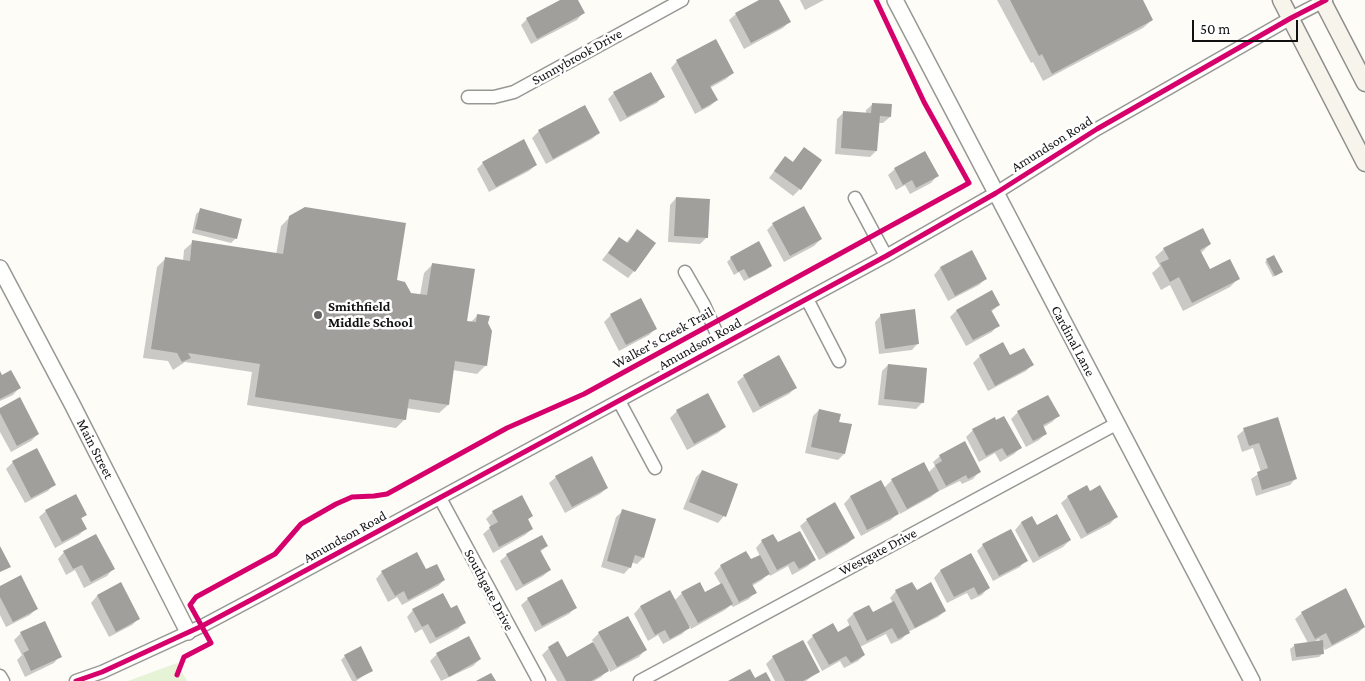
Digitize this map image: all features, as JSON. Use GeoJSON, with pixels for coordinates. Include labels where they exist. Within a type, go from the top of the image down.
{"type":"FeatureCollection","features":[{"type":"Feature","properties":{"kind":"main road"},"geometry":{"type":"LineString","coordinates":[[1281,0],[1365,163]]}},
{"type":"Feature","properties":{"kind":"main road"},"geometry":{"type":"LineString","coordinates":[[1324,0],[1365,83]]}},
{"type":"Feature","properties":{"kind":"street","name":"Sunnybrook Drive"},"geometry":{"type":"LineString","coordinates":[[468,97],[494,97],[514,92],[682,0]]}},
{"type":"Feature","properties":{"kind":"street","name":"Cardinal Lane"},"geometry":{"type":"LineString","coordinates":[[895,0],[1252,681]]}},
{"type":"Feature","properties":{"kind":"street","name":"Amundson Road"},"geometry":{"type":"LineString","coordinates":[[76,681],[102,672],[264,594],[886,256],[996,193],[1097,129],[1324,0]]}},
{"type":"Feature","properties":{"kind":"street"},"geometry":{"type":"LineString","coordinates":[[855,198],[886,256]]}},
{"type":"Feature","properties":{"kind":"street","name":"Main Street"},"geometry":{"type":"LineString","coordinates":[[0,268],[72,404],[188,632]]}},
{"type":"Feature","properties":{"kind":"street"},"geometry":{"type":"LineString","coordinates":[[685,272],[704,305],[722,345]]}},
{"type":"Feature","properties":{"kind":"street"},"geometry":{"type":"LineString","coordinates":[[807,299],[839,361]]}},
{"type":"Feature","properties":{"kind":"street"},"geometry":{"type":"LineString","coordinates":[[619,401],[655,468]]}},
{"type":"Feature","properties":{"kind":"street","name":"Westgate Drive"},"geometry":{"type":"LineString","coordinates":[[640,681],[1116,424]]}},
{"type":"Feature","properties":{"kind":"street","name":"Southgate Drive"},"geometry":{"type":"LineString","coordinates":[[440,498],[539,681]]}},
{"type":"Feature","properties":{"kind":"street"},"geometry":{"type":"LineString","coordinates":[[0,676],[2,681]]}},
{"type":"Feature","properties":{"kind":"green space"},"geometry":{"type":"Polygon","coordinates":[[[177,663],[187,681],[128,681],[177,663]]]}},
{"type":"Feature","properties":{"kind":"building"},"geometry":{"type":"Polygon","coordinates":[[[560,0],[578,0],[585,13],[537,39],[526,18],[560,0]]]}},
{"type":"Feature","properties":{"kind":"building"},"geometry":{"type":"Polygon","coordinates":[[[759,0],[779,0],[791,22],[751,43],[735,13],[759,0]]]}},
{"type":"Feature","properties":{"kind":"building"},"geometry":{"type":"Polygon","coordinates":[[[1010,0],[1143,0],[1153,20],[1052,74],[1042,54],[1039,56],[1010,0]]]}},
{"type":"Feature","properties":{"kind":"building"},"geometry":{"type":"Polygon","coordinates":[[[716,39],[734,73],[710,86],[718,100],[702,109],[676,60],[716,39]]]}},
{"type":"Feature","properties":{"kind":"building"},"geometry":{"type":"Polygon","coordinates":[[[651,72],[665,97],[627,117],[613,92],[651,72]]]}},
{"type":"Feature","properties":{"kind":"building"},"geometry":{"type":"Polygon","coordinates":[[[872,103],[892,104],[891,117],[880,116],[877,151],[841,148],[843,111],[871,113],[872,103]]]}},
{"type":"Feature","properties":{"kind":"building"},"geometry":{"type":"Polygon","coordinates":[[[585,105],[600,133],[553,159],[538,130],[585,105]]]}},
{"type":"Feature","properties":{"kind":"building"},"geometry":{"type":"Polygon","coordinates":[[[524,139],[537,165],[496,187],[482,162],[524,139]]]}},
{"type":"Feature","properties":{"kind":"building"},"geometry":{"type":"Polygon","coordinates":[[[804,147],[822,160],[801,190],[774,171],[785,156],[793,162],[804,147]]]}},
{"type":"Feature","properties":{"kind":"building"},"geometry":{"type":"Polygon","coordinates":[[[925,151],[939,176],[916,188],[912,180],[903,185],[894,168],[925,151]]]}},
{"type":"Feature","properties":{"kind":"building"},"geometry":{"type":"Polygon","coordinates":[[[676,197],[710,199],[708,238],[674,236],[676,197]]]}},
{"type":"Feature","properties":{"kind":"building"},"geometry":{"type":"Polygon","coordinates":[[[804,206],[822,239],[790,256],[772,223],[804,206]]]}},
{"type":"Feature","properties":{"kind":"building"},"geometry":{"type":"Polygon","coordinates":[[[305,207],[406,223],[397,280],[405,282],[411,293],[427,295],[432,263],[475,269],[467,321],[476,322],[477,314],[490,316],[488,323],[492,331],[487,366],[455,361],[449,405],[409,399],[406,420],[255,397],[260,364],[188,353],[191,358],[182,362],[177,353],[151,349],[165,257],[190,261],[192,240],[283,254],[289,216],[305,207]]]}},
{"type":"Feature","properties":{"kind":"building"},"geometry":{"type":"Polygon","coordinates":[[[200,208],[242,219],[237,239],[195,229],[200,208]]]}},
{"type":"Feature","properties":{"kind":"building"},"geometry":{"type":"Polygon","coordinates":[[[1203,228],[1211,244],[1200,250],[1210,269],[1230,259],[1240,279],[1192,303],[1179,277],[1170,282],[1160,263],[1169,259],[1163,248],[1203,228]]]}},
{"type":"Feature","properties":{"kind":"building"},"geometry":{"type":"Polygon","coordinates":[[[637,229],[656,243],[635,272],[608,253],[619,237],[628,243],[637,229]]]}},
{"type":"Feature","properties":{"kind":"building"},"geometry":{"type":"Polygon","coordinates":[[[759,241],[772,266],[749,278],[744,269],[738,272],[730,257],[759,241]]]}},
{"type":"Feature","properties":{"kind":"building"},"geometry":{"type":"Polygon","coordinates":[[[972,250],[987,279],[955,296],[940,267],[972,250]]]}},
{"type":"Feature","properties":{"kind":"building"},"geometry":{"type":"Polygon","coordinates":[[[1274,255],[1283,272],[1275,276],[1266,259],[1274,255]]]}},
{"type":"Feature","properties":{"kind":"building"},"geometry":{"type":"Polygon","coordinates":[[[992,290],[1000,305],[991,310],[1000,326],[973,340],[956,310],[992,290]]]}},
{"type":"Feature","properties":{"kind":"building"},"geometry":{"type":"Polygon","coordinates":[[[641,298],[657,329],[626,345],[610,314],[641,298]]]}},
{"type":"Feature","properties":{"kind":"building"},"geometry":{"type":"Polygon","coordinates":[[[915,309],[919,344],[885,349],[880,314],[915,309]]]}},
{"type":"Feature","properties":{"kind":"building"},"geometry":{"type":"Polygon","coordinates":[[[1003,342],[1010,355],[1024,348],[1034,365],[995,386],[979,355],[1003,342]]]}},
{"type":"Feature","properties":{"kind":"building"},"geometry":{"type":"Polygon","coordinates":[[[779,355],[797,388],[760,407],[743,375],[779,355]]]}},
{"type":"Feature","properties":{"kind":"building"},"geometry":{"type":"Polygon","coordinates":[[[888,364],[927,368],[924,403],[884,399],[888,364]]]}},
{"type":"Feature","properties":{"kind":"building"},"geometry":{"type":"Polygon","coordinates":[[[11,370],[21,388],[0,399],[0,371],[2,375],[11,370]]]}},
{"type":"Feature","properties":{"kind":"building"},"geometry":{"type":"Polygon","coordinates":[[[708,393],[726,427],[694,444],[676,410],[708,393]]]}},
{"type":"Feature","properties":{"kind":"building"},"geometry":{"type":"Polygon","coordinates":[[[1048,395],[1060,416],[1043,425],[1047,434],[1033,441],[1017,411],[1048,395]]]}},
{"type":"Feature","properties":{"kind":"building"},"geometry":{"type":"Polygon","coordinates":[[[20,397],[39,434],[17,446],[0,413],[0,408],[20,397]]]}},
{"type":"Feature","properties":{"kind":"building"},"geometry":{"type":"Polygon","coordinates":[[[819,409],[841,414],[839,422],[852,424],[845,454],[811,447],[819,409]]]}},
{"type":"Feature","properties":{"kind":"building"},"geometry":{"type":"Polygon","coordinates":[[[1004,416],[1022,448],[1007,456],[1002,448],[986,456],[972,429],[995,417],[996,420],[1004,416]]]}},
{"type":"Feature","properties":{"kind":"building"},"geometry":{"type":"Polygon","coordinates":[[[1278,417],[1297,479],[1262,490],[1257,472],[1268,468],[1259,443],[1249,446],[1243,428],[1278,417]]]}},
{"type":"Feature","properties":{"kind":"building"},"geometry":{"type":"Polygon","coordinates":[[[965,441],[981,472],[968,479],[966,475],[946,486],[935,465],[942,461],[939,455],[965,441]]]}},
{"type":"Feature","properties":{"kind":"building"},"geometry":{"type":"Polygon","coordinates":[[[37,448],[56,485],[31,498],[12,461],[37,448]]]}},
{"type":"Feature","properties":{"kind":"building"},"geometry":{"type":"Polygon","coordinates":[[[592,456],[608,488],[572,507],[555,476],[592,456]]]}},
{"type":"Feature","properties":{"kind":"building"},"geometry":{"type":"Polygon","coordinates":[[[924,462],[939,491],[907,509],[891,479],[924,462]]]}},
{"type":"Feature","properties":{"kind":"building"},"geometry":{"type":"Polygon","coordinates":[[[702,470],[738,484],[726,517],[689,502],[702,470]]]}},
{"type":"Feature","properties":{"kind":"building"},"geometry":{"type":"Polygon","coordinates":[[[881,480],[899,514],[867,530],[850,496],[881,480]]]}},
{"type":"Feature","properties":{"kind":"building"},"geometry":{"type":"Polygon","coordinates":[[[1087,485],[1090,491],[1100,485],[1118,517],[1087,534],[1067,496],[1087,485]]]}},
{"type":"Feature","properties":{"kind":"building"},"geometry":{"type":"Polygon","coordinates":[[[76,494],[87,515],[81,518],[87,529],[62,542],[45,510],[76,494]]]}},
{"type":"Feature","properties":{"kind":"building"},"geometry":{"type":"Polygon","coordinates":[[[522,495],[533,516],[528,519],[533,529],[499,547],[489,527],[498,522],[492,511],[522,495]]]}},
{"type":"Feature","properties":{"kind":"building"},"geometry":{"type":"Polygon","coordinates":[[[835,502],[855,538],[826,554],[806,519],[835,502]]]}},
{"type":"Feature","properties":{"kind":"building"},"geometry":{"type":"Polygon","coordinates":[[[622,509],[656,519],[644,558],[635,555],[631,568],[607,561],[622,509]]]}},
{"type":"Feature","properties":{"kind":"building"},"geometry":{"type":"Polygon","coordinates":[[[1057,514],[1071,540],[1039,557],[1021,522],[1032,516],[1037,525],[1057,514]]]}},
{"type":"Feature","properties":{"kind":"building"},"geometry":{"type":"Polygon","coordinates":[[[1011,529],[1028,561],[999,576],[982,544],[1011,529]]]}},
{"type":"Feature","properties":{"kind":"building"},"geometry":{"type":"Polygon","coordinates":[[[800,531],[816,560],[799,569],[794,561],[777,570],[761,540],[773,534],[778,542],[800,531]]]}},
{"type":"Feature","properties":{"kind":"building"},"geometry":{"type":"Polygon","coordinates":[[[96,534],[115,569],[91,582],[82,565],[73,569],[63,551],[96,534]]]}},
{"type":"Feature","properties":{"kind":"building"},"geometry":{"type":"Polygon","coordinates":[[[542,535],[548,546],[540,550],[551,570],[523,585],[506,554],[542,535]]]}},
{"type":"Feature","properties":{"kind":"building"},"geometry":{"type":"Polygon","coordinates":[[[0,546],[11,567],[0,572],[0,546]]]}},
{"type":"Feature","properties":{"kind":"building"},"geometry":{"type":"Polygon","coordinates":[[[746,551],[751,559],[760,555],[770,574],[752,584],[757,593],[739,602],[720,565],[746,551]]]}},
{"type":"Feature","properties":{"kind":"building"},"geometry":{"type":"Polygon","coordinates":[[[417,552],[426,569],[437,564],[445,580],[408,600],[404,591],[395,596],[381,571],[417,552]]]}},
{"type":"Feature","properties":{"kind":"building"},"geometry":{"type":"Polygon","coordinates":[[[971,553],[990,588],[978,595],[974,587],[954,597],[940,570],[971,553]]]}},
{"type":"Feature","properties":{"kind":"building"},"geometry":{"type":"Polygon","coordinates":[[[21,575],[38,609],[13,622],[0,597],[0,586],[21,575]]]}},
{"type":"Feature","properties":{"kind":"building"},"geometry":{"type":"Polygon","coordinates":[[[562,579],[577,608],[542,626],[527,598],[562,579]]]}},
{"type":"Feature","properties":{"kind":"building"},"geometry":{"type":"Polygon","coordinates":[[[121,582],[140,619],[116,632],[97,595],[121,582]]]}},
{"type":"Feature","properties":{"kind":"building"},"geometry":{"type":"Polygon","coordinates":[[[700,582],[705,592],[722,583],[733,604],[698,623],[681,592],[700,582]]]}},
{"type":"Feature","properties":{"kind":"building"},"geometry":{"type":"Polygon","coordinates":[[[912,582],[917,590],[931,582],[946,611],[915,628],[895,590],[912,582]]]}},
{"type":"Feature","properties":{"kind":"building"},"geometry":{"type":"Polygon","coordinates":[[[1346,588],[1365,627],[1332,645],[1326,633],[1315,639],[1301,612],[1346,588]]]}},
{"type":"Feature","properties":{"kind":"building"},"geometry":{"type":"Polygon","coordinates":[[[670,590],[690,628],[670,639],[665,630],[655,635],[640,606],[670,590]]]}},
{"type":"Feature","properties":{"kind":"building"},"geometry":{"type":"Polygon","coordinates":[[[443,593],[451,608],[457,605],[466,623],[436,638],[428,624],[422,627],[412,609],[443,593]]]}},
{"type":"Feature","properties":{"kind":"building"},"geometry":{"type":"Polygon","coordinates":[[[894,601],[910,633],[898,639],[892,628],[867,641],[853,613],[869,605],[873,612],[894,601]]]}},
{"type":"Feature","properties":{"kind":"building"},"geometry":{"type":"Polygon","coordinates":[[[628,616],[647,650],[617,667],[598,632],[628,616]]]}},
{"type":"Feature","properties":{"kind":"building"},"geometry":{"type":"Polygon","coordinates":[[[45,621],[62,657],[31,671],[23,653],[29,650],[20,632],[45,621]]]}},
{"type":"Feature","properties":{"kind":"building"},"geometry":{"type":"Polygon","coordinates":[[[833,623],[838,632],[850,625],[865,655],[851,663],[846,656],[829,665],[812,635],[833,623]]]}},
{"type":"Feature","properties":{"kind":"building"},"geometry":{"type":"Polygon","coordinates":[[[469,636],[481,659],[449,677],[436,653],[469,636]]]}},
{"type":"Feature","properties":{"kind":"building"},"geometry":{"type":"Polygon","coordinates":[[[803,640],[820,672],[803,681],[785,681],[772,656],[803,640]]]}},
{"type":"Feature","properties":{"kind":"building"},"geometry":{"type":"Polygon","coordinates":[[[1323,640],[1324,654],[1296,657],[1294,644],[1323,640]]]}},
{"type":"Feature","properties":{"kind":"building"},"geometry":{"type":"Polygon","coordinates":[[[558,641],[567,657],[593,642],[609,671],[591,681],[566,681],[548,647],[558,641]]]}},
{"type":"Feature","properties":{"kind":"building"},"geometry":{"type":"Polygon","coordinates":[[[361,646],[373,671],[357,679],[344,655],[361,646]]]}},
{"type":"Feature","properties":{"kind":"building"},"geometry":{"type":"Polygon","coordinates":[[[750,669],[755,678],[766,672],[771,681],[728,681],[750,669]]]}},
{"type":"Feature","properties":{"kind":"building"},"geometry":{"type":"Polygon","coordinates":[[[491,673],[496,681],[476,681],[491,673]]]}},
{"type":"Feature","properties":{"kind":"cycle path","name":"Walker's Creek Trail"},"geometry":{"type":"LineString","coordinates":[[177,675],[184,657],[211,643],[190,605],[196,597],[275,554],[301,524],[352,497],[387,494],[507,428],[584,394],[969,183],[924,102],[876,0]]}},
{"type":"Feature","properties":{"kind":"cycle path"},"geometry":{"type":"LineString","coordinates":[[76,681],[102,672],[202,626],[886,256],[996,193],[1097,129],[1326,0]]}},
{"type":"Feature","properties":{"kind":"place","name":"Smithfield Middle School"},"geometry":{"type":"Point","coordinates":[318,315]}}]}
